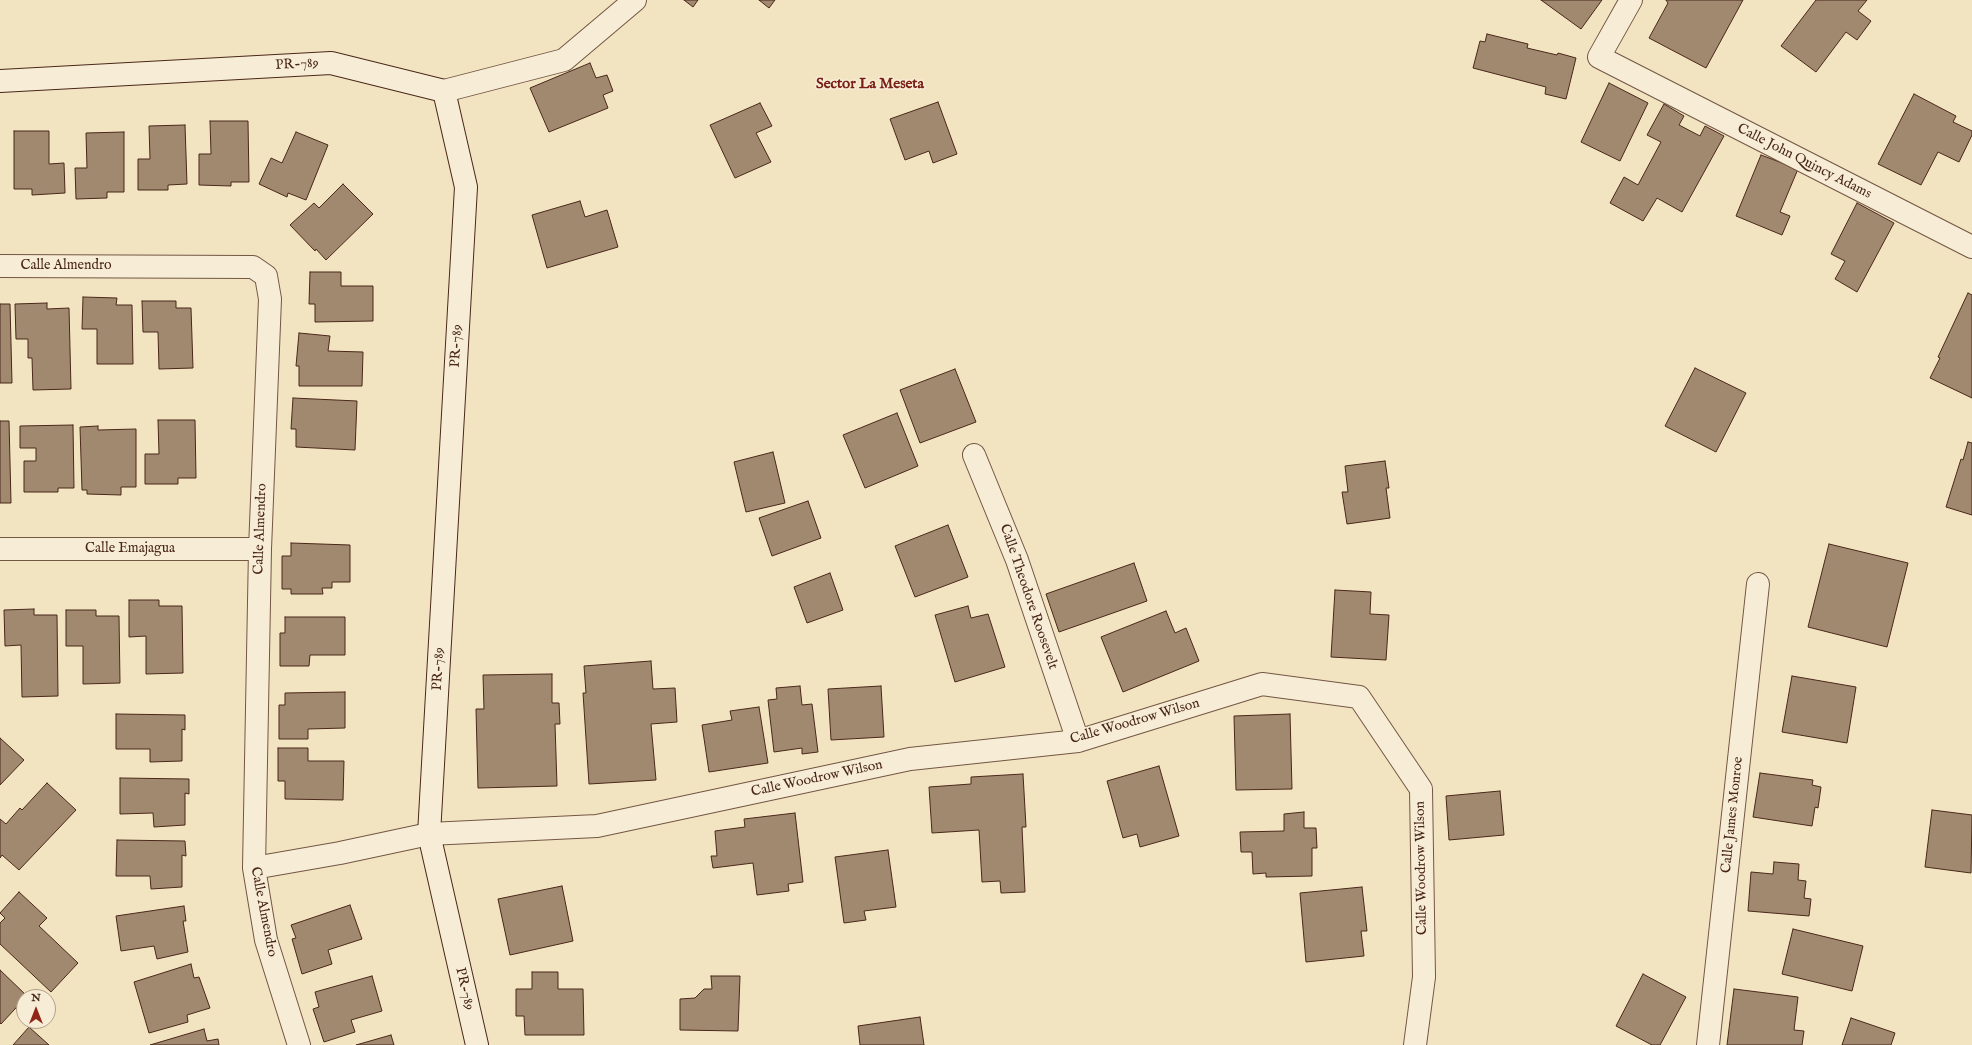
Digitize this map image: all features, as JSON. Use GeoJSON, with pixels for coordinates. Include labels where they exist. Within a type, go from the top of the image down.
{"type":"FeatureCollection","features":[{"type":"Feature","properties":{"kind":"street"},"geometry":{"type":"LineString","coordinates":[[444,91],[564,60],[635,0]]}},
{"type":"Feature","properties":{"kind":"street","name":"Calle John Quincy Adams"},"geometry":{"type":"LineString","coordinates":[[1631,0],[1599,57],[1972,247]]}},
{"type":"Feature","properties":{"kind":"street","name":"PR-789"},"geometry":{"type":"LineString","coordinates":[[0,81],[331,63],[444,91],[466,187],[429,834],[477,1045]]}},
{"type":"Feature","properties":{"kind":"street","name":"Calle Almendro"},"geometry":{"type":"LineString","coordinates":[[0,266],[252,266],[266,276],[270,299],[260,549],[254,868],[266,940],[299,1045]]}},
{"type":"Feature","properties":{"kind":"street","name":"Calle Theodore Roosevelt"},"geometry":{"type":"LineString","coordinates":[[974,455],[1017,560],[1078,741]]}},
{"type":"Feature","properties":{"kind":"street","name":"Calle Emajagua"},"geometry":{"type":"LineString","coordinates":[[0,549],[260,549]]}},
{"type":"Feature","properties":{"kind":"street","name":"Calle James Monroe"},"geometry":{"type":"LineString","coordinates":[[1708,1045],[1758,584]]}},
{"type":"Feature","properties":{"kind":"street","name":"Calle Woodrow Wilson"},"geometry":{"type":"LineString","coordinates":[[254,868],[340,853],[429,834],[597,826],[910,759],[1078,741],[1262,684],[1359,697],[1421,789],[1424,977],[1415,1045]]}},
{"type":"Feature","properties":{"kind":"building"},"geometry":{"type":"Polygon","coordinates":[[[684,0],[698,0],[693,7],[684,0]]]}},
{"type":"Feature","properties":{"kind":"building"},"geometry":{"type":"Polygon","coordinates":[[[759,0],[775,0],[769,8],[759,0]]]}},
{"type":"Feature","properties":{"kind":"building"},"geometry":{"type":"Polygon","coordinates":[[[1541,0],[1602,0],[1581,29],[1541,0]]]}},
{"type":"Feature","properties":{"kind":"building"},"geometry":{"type":"Polygon","coordinates":[[[1666,0],[1743,0],[1706,68],[1649,38],[1668,3],[1666,0]]]}},
{"type":"Feature","properties":{"kind":"building"},"geometry":{"type":"Polygon","coordinates":[[[1816,0],[1867,0],[1858,11],[1871,21],[1857,40],[1846,32],[1816,72],[1781,46],[1816,0]]]}},
{"type":"Feature","properties":{"kind":"building"},"geometry":{"type":"Polygon","coordinates":[[[1487,34],[1528,44],[1527,48],[1557,55],[1558,53],[1576,58],[1566,99],[1545,94],[1546,87],[1473,68],[1480,41],[1485,42],[1487,34]]]}},
{"type":"Feature","properties":{"kind":"building"},"geometry":{"type":"Polygon","coordinates":[[[590,63],[596,78],[607,75],[613,91],[603,95],[608,108],[549,132],[530,88],[590,63]]]}},
{"type":"Feature","properties":{"kind":"building"},"geometry":{"type":"Polygon","coordinates":[[[1609,83],[1648,103],[1620,161],[1581,142],[1609,83]]]}},
{"type":"Feature","properties":{"kind":"building"},"geometry":{"type":"Polygon","coordinates":[[[1914,94],[1956,116],[1953,122],[1972,131],[1972,135],[1959,162],[1938,152],[1921,185],[1878,164],[1914,94]]]}},
{"type":"Feature","properties":{"kind":"building"},"geometry":{"type":"Polygon","coordinates":[[[938,102],[957,154],[933,163],[929,151],[905,160],[890,119],[938,102]]]}},
{"type":"Feature","properties":{"kind":"building"},"geometry":{"type":"Polygon","coordinates":[[[760,103],[772,126],[756,133],[771,162],[735,178],[710,125],[760,103]]]}},
{"type":"Feature","properties":{"kind":"building"},"geometry":{"type":"Polygon","coordinates":[[[1664,104],[1684,116],[1679,125],[1700,136],[1705,126],[1724,136],[1682,212],[1657,198],[1643,221],[1610,203],[1624,177],[1638,185],[1661,142],[1647,135],[1664,104]]]}},
{"type":"Feature","properties":{"kind":"building"},"geometry":{"type":"Polygon","coordinates":[[[210,121],[248,121],[249,182],[231,182],[231,186],[199,185],[199,154],[211,154],[210,121]]]}},
{"type":"Feature","properties":{"kind":"building"},"geometry":{"type":"Polygon","coordinates":[[[185,125],[187,184],[168,185],[168,190],[138,190],[138,159],[150,159],[149,126],[185,125]]]}},
{"type":"Feature","properties":{"kind":"building"},"geometry":{"type":"Polygon","coordinates":[[[14,131],[49,131],[49,164],[64,163],[65,193],[32,195],[32,189],[14,189],[14,131]]]}},
{"type":"Feature","properties":{"kind":"building"},"geometry":{"type":"Polygon","coordinates":[[[124,132],[124,192],[107,192],[107,198],[76,199],[75,168],[87,168],[86,133],[124,132]]]}},
{"type":"Feature","properties":{"kind":"building"},"geometry":{"type":"Polygon","coordinates":[[[296,132],[328,145],[306,200],[288,193],[287,197],[259,184],[271,158],[282,163],[296,132]]]}},
{"type":"Feature","properties":{"kind":"building"},"geometry":{"type":"Polygon","coordinates":[[[1761,155],[1798,169],[1780,212],[1790,216],[1782,235],[1736,216],[1761,155]]]}},
{"type":"Feature","properties":{"kind":"building"},"geometry":{"type":"Polygon","coordinates":[[[343,184],[373,214],[326,260],[316,249],[315,251],[290,225],[314,203],[319,208],[343,184]]]}},
{"type":"Feature","properties":{"kind":"building"},"geometry":{"type":"Polygon","coordinates":[[[580,201],[585,217],[607,210],[618,247],[547,268],[532,215],[580,201]]]}},
{"type":"Feature","properties":{"kind":"building"},"geometry":{"type":"Polygon","coordinates":[[[1857,203],[1894,223],[1857,292],[1835,279],[1845,261],[1831,254],[1857,203]]]}},
{"type":"Feature","properties":{"kind":"building"},"geometry":{"type":"Polygon","coordinates":[[[310,272],[341,272],[341,286],[373,286],[373,321],[315,322],[315,304],[309,304],[310,272]]]}},
{"type":"Feature","properties":{"kind":"building"},"geometry":{"type":"Polygon","coordinates":[[[1968,293],[1972,295],[1972,398],[1930,378],[1940,358],[1938,357],[1968,293]]]}},
{"type":"Feature","properties":{"kind":"building"},"geometry":{"type":"Polygon","coordinates":[[[83,297],[117,298],[116,305],[132,305],[133,364],[97,364],[97,329],[82,329],[83,297]]]}},
{"type":"Feature","properties":{"kind":"building"},"geometry":{"type":"Polygon","coordinates":[[[142,301],[176,301],[176,308],[191,308],[193,368],[159,369],[158,332],[143,332],[142,301]]]}},
{"type":"Feature","properties":{"kind":"building"},"geometry":{"type":"Polygon","coordinates":[[[47,303],[47,309],[69,308],[71,389],[33,390],[32,358],[28,358],[28,339],[16,339],[15,304],[47,303]]]}},
{"type":"Feature","properties":{"kind":"building"},"geometry":{"type":"Polygon","coordinates":[[[0,304],[10,304],[12,383],[0,383],[0,304]]]}},
{"type":"Feature","properties":{"kind":"building"},"geometry":{"type":"Polygon","coordinates":[[[299,333],[330,336],[328,351],[363,352],[362,386],[299,386],[299,366],[296,366],[299,333]]]}},
{"type":"Feature","properties":{"kind":"building"},"geometry":{"type":"Polygon","coordinates":[[[1695,368],[1746,393],[1716,452],[1665,426],[1695,368]]]}},
{"type":"Feature","properties":{"kind":"building"},"geometry":{"type":"Polygon","coordinates":[[[955,369],[976,422],[920,443],[900,390],[955,369]]]}},
{"type":"Feature","properties":{"kind":"building"},"geometry":{"type":"Polygon","coordinates":[[[293,398],[357,401],[355,450],[296,447],[296,429],[291,429],[293,398]]]}},
{"type":"Feature","properties":{"kind":"building"},"geometry":{"type":"Polygon","coordinates":[[[897,413],[918,466],[865,488],[843,435],[897,413]]]}},
{"type":"Feature","properties":{"kind":"building"},"geometry":{"type":"Polygon","coordinates":[[[158,420],[195,420],[196,478],[178,478],[178,484],[145,484],[145,454],[159,454],[158,420]]]}},
{"type":"Feature","properties":{"kind":"building"},"geometry":{"type":"Polygon","coordinates":[[[0,421],[9,421],[11,503],[0,503],[0,421]]]}},
{"type":"Feature","properties":{"kind":"building"},"geometry":{"type":"Polygon","coordinates":[[[73,425],[74,488],[58,488],[58,492],[24,492],[24,461],[36,461],[36,448],[20,448],[20,426],[73,425]]]}},
{"type":"Feature","properties":{"kind":"building"},"geometry":{"type":"Polygon","coordinates":[[[98,426],[98,430],[136,429],[136,487],[121,487],[121,495],[87,494],[87,490],[82,490],[80,427],[98,426]]]}},
{"type":"Feature","properties":{"kind":"building"},"geometry":{"type":"Polygon","coordinates":[[[1968,442],[1972,443],[1972,515],[1946,507],[1968,442]]]}},
{"type":"Feature","properties":{"kind":"building"},"geometry":{"type":"Polygon","coordinates":[[[773,452],[785,503],[746,512],[734,462],[773,452]]]}},
{"type":"Feature","properties":{"kind":"building"},"geometry":{"type":"Polygon","coordinates":[[[1385,461],[1389,488],[1386,488],[1390,518],[1347,524],[1342,492],[1348,492],[1345,466],[1385,461]]]}},
{"type":"Feature","properties":{"kind":"building"},"geometry":{"type":"Polygon","coordinates":[[[808,501],[821,538],[772,556],[759,518],[808,501]]]}},
{"type":"Feature","properties":{"kind":"building"},"geometry":{"type":"Polygon","coordinates":[[[948,525],[968,577],[915,597],[895,546],[948,525]]]}},
{"type":"Feature","properties":{"kind":"building"},"geometry":{"type":"Polygon","coordinates":[[[291,543],[350,545],[350,582],[332,582],[332,588],[322,588],[323,594],[291,594],[291,589],[282,589],[282,556],[291,556],[291,543]]]}},
{"type":"Feature","properties":{"kind":"building"},"geometry":{"type":"Polygon","coordinates":[[[1829,544],[1908,563],[1887,647],[1808,627],[1829,544]]]}},
{"type":"Feature","properties":{"kind":"building"},"geometry":{"type":"Polygon","coordinates":[[[1134,563],[1147,601],[1059,632],[1046,594],[1134,563]]]}},
{"type":"Feature","properties":{"kind":"building"},"geometry":{"type":"Polygon","coordinates":[[[830,573],[843,610],[807,623],[794,587],[830,573]]]}},
{"type":"Feature","properties":{"kind":"building"},"geometry":{"type":"Polygon","coordinates":[[[1335,590],[1371,592],[1370,614],[1389,615],[1386,660],[1331,657],[1335,590]]]}},
{"type":"Feature","properties":{"kind":"building"},"geometry":{"type":"Polygon","coordinates":[[[129,600],[159,600],[159,606],[182,606],[183,673],[146,674],[146,636],[129,637],[129,600]]]}},
{"type":"Feature","properties":{"kind":"building"},"geometry":{"type":"Polygon","coordinates":[[[968,606],[971,618],[988,614],[1005,667],[955,682],[935,615],[968,606]]]}},
{"type":"Feature","properties":{"kind":"building"},"geometry":{"type":"Polygon","coordinates":[[[34,609],[34,615],[57,615],[58,696],[22,697],[21,645],[5,646],[4,610],[34,609]]]}},
{"type":"Feature","properties":{"kind":"building"},"geometry":{"type":"Polygon","coordinates":[[[66,610],[96,610],[96,616],[119,616],[120,683],[83,684],[83,646],[66,646],[66,610]]]}},
{"type":"Feature","properties":{"kind":"building"},"geometry":{"type":"Polygon","coordinates":[[[1166,611],[1175,633],[1186,628],[1199,661],[1123,692],[1101,637],[1166,611]]]}},
{"type":"Feature","properties":{"kind":"building"},"geometry":{"type":"Polygon","coordinates":[[[285,617],[345,617],[345,655],[310,655],[309,666],[280,666],[280,633],[285,633],[285,617]]]}},
{"type":"Feature","properties":{"kind":"building"},"geometry":{"type":"Polygon","coordinates":[[[651,661],[653,689],[675,688],[677,722],[651,724],[656,780],[589,784],[583,693],[586,693],[584,666],[651,661]]]}},
{"type":"Feature","properties":{"kind":"building"},"geometry":{"type":"Polygon","coordinates":[[[552,674],[552,703],[559,703],[560,724],[555,724],[557,786],[478,788],[476,709],[484,709],[483,675],[552,674]]]}},
{"type":"Feature","properties":{"kind":"building"},"geometry":{"type":"Polygon","coordinates":[[[1792,676],[1856,687],[1847,743],[1782,732],[1792,676]]]}},
{"type":"Feature","properties":{"kind":"building"},"geometry":{"type":"Polygon","coordinates":[[[800,686],[802,705],[812,704],[818,752],[802,754],[802,748],[774,752],[768,700],[777,699],[776,688],[800,686]]]}},
{"type":"Feature","properties":{"kind":"building"},"geometry":{"type":"Polygon","coordinates":[[[881,686],[884,737],[831,740],[828,689],[881,686]]]}},
{"type":"Feature","properties":{"kind":"building"},"geometry":{"type":"Polygon","coordinates":[[[345,692],[345,728],[308,729],[308,739],[279,739],[279,705],[285,705],[285,693],[345,692]]]}},
{"type":"Feature","properties":{"kind":"building"},"geometry":{"type":"Polygon","coordinates":[[[759,707],[768,763],[709,772],[702,725],[732,720],[730,711],[759,707]]]}},
{"type":"Feature","properties":{"kind":"building"},"geometry":{"type":"Polygon","coordinates":[[[116,714],[185,715],[185,730],[182,729],[182,761],[150,762],[150,749],[116,749],[116,714]]]}},
{"type":"Feature","properties":{"kind":"building"},"geometry":{"type":"Polygon","coordinates":[[[1290,714],[1292,789],[1236,790],[1234,716],[1290,714]]]}},
{"type":"Feature","properties":{"kind":"building"},"geometry":{"type":"Polygon","coordinates":[[[0,738],[24,760],[0,785],[0,738]]]}},
{"type":"Feature","properties":{"kind":"building"},"geometry":{"type":"Polygon","coordinates":[[[278,748],[308,748],[308,761],[344,761],[343,800],[285,799],[285,781],[278,781],[278,748]]]}},
{"type":"Feature","properties":{"kind":"building"},"geometry":{"type":"Polygon","coordinates":[[[1159,766],[1179,836],[1140,847],[1137,834],[1123,838],[1107,781],[1159,766]]]}},
{"type":"Feature","properties":{"kind":"building"},"geometry":{"type":"Polygon","coordinates":[[[1760,773],[1813,780],[1812,785],[1821,787],[1818,808],[1815,807],[1812,826],[1753,817],[1760,773]]]}},
{"type":"Feature","properties":{"kind":"building"},"geometry":{"type":"Polygon","coordinates":[[[1023,774],[1026,827],[1022,827],[1025,892],[1001,893],[1000,881],[982,882],[979,830],[932,833],[929,787],[971,784],[971,777],[1023,774]]]}},
{"type":"Feature","properties":{"kind":"building"},"geometry":{"type":"Polygon","coordinates":[[[120,778],[189,779],[189,794],[185,793],[185,825],[154,827],[153,813],[120,814],[120,778]]]}},
{"type":"Feature","properties":{"kind":"building"},"geometry":{"type":"Polygon","coordinates":[[[47,783],[76,810],[19,870],[2,855],[0,858],[0,819],[6,824],[20,808],[22,810],[47,783]]]}},
{"type":"Feature","properties":{"kind":"building"},"geometry":{"type":"Polygon","coordinates":[[[1500,791],[1504,835],[1449,840],[1446,796],[1500,791]]]}},
{"type":"Feature","properties":{"kind":"building"},"geometry":{"type":"Polygon","coordinates":[[[1932,810],[1972,815],[1971,873],[1925,867],[1932,810]]]}},
{"type":"Feature","properties":{"kind":"building"},"geometry":{"type":"Polygon","coordinates":[[[1304,812],[1304,828],[1316,828],[1317,848],[1312,848],[1312,876],[1266,877],[1266,873],[1253,874],[1252,852],[1241,852],[1240,832],[1284,831],[1284,814],[1304,812]]]}},
{"type":"Feature","properties":{"kind":"building"},"geometry":{"type":"Polygon","coordinates":[[[795,813],[803,882],[788,884],[789,891],[757,895],[753,863],[713,868],[711,856],[717,856],[715,831],[745,827],[744,819],[795,813]]]}},
{"type":"Feature","properties":{"kind":"building"},"geometry":{"type":"Polygon","coordinates":[[[117,840],[185,841],[186,856],[182,855],[182,887],[151,889],[150,876],[116,876],[117,840]]]}},
{"type":"Feature","properties":{"kind":"building"},"geometry":{"type":"Polygon","coordinates":[[[888,850],[896,907],[864,911],[866,920],[844,923],[835,857],[888,850]]]}},
{"type":"Feature","properties":{"kind":"building"},"geometry":{"type":"Polygon","coordinates":[[[1774,862],[1799,864],[1798,880],[1806,881],[1804,898],[1811,899],[1809,916],[1748,911],[1751,872],[1773,874],[1774,862]]]}},
{"type":"Feature","properties":{"kind":"building"},"geometry":{"type":"Polygon","coordinates":[[[562,886],[573,941],[510,955],[498,899],[562,886]]]}},
{"type":"Feature","properties":{"kind":"building"},"geometry":{"type":"Polygon","coordinates":[[[1362,887],[1367,931],[1361,931],[1364,956],[1306,962],[1300,893],[1362,887]]]}},
{"type":"Feature","properties":{"kind":"building"},"geometry":{"type":"Polygon","coordinates":[[[19,892],[47,918],[39,926],[78,963],[54,989],[48,989],[0,944],[0,923],[5,918],[0,913],[19,892]]]}},
{"type":"Feature","properties":{"kind":"building"},"geometry":{"type":"Polygon","coordinates":[[[350,905],[362,939],[328,950],[332,964],[302,974],[292,939],[296,938],[291,925],[350,905]]]}},
{"type":"Feature","properties":{"kind":"building"},"geometry":{"type":"Polygon","coordinates":[[[184,906],[186,921],[183,921],[188,952],[157,959],[154,946],[121,951],[116,916],[184,906]]]}},
{"type":"Feature","properties":{"kind":"building"},"geometry":{"type":"Polygon","coordinates":[[[1793,929],[1863,946],[1852,991],[1782,974],[1793,929]]]}},
{"type":"Feature","properties":{"kind":"building"},"geometry":{"type":"Polygon","coordinates":[[[191,964],[194,978],[199,977],[210,1008],[187,1015],[188,1022],[149,1033],[134,982],[191,964]]]}},
{"type":"Feature","properties":{"kind":"building"},"geometry":{"type":"Polygon","coordinates":[[[0,970],[20,989],[16,989],[16,1008],[1,1024],[0,970]]]}},
{"type":"Feature","properties":{"kind":"building"},"geometry":{"type":"Polygon","coordinates":[[[532,972],[558,972],[558,989],[583,989],[584,1035],[525,1035],[524,1016],[516,1016],[516,989],[532,989],[532,972]]]}},
{"type":"Feature","properties":{"kind":"building"},"geometry":{"type":"Polygon","coordinates":[[[1643,974],[1686,997],[1660,1045],[1652,1045],[1616,1026],[1643,974]]]}},
{"type":"Feature","properties":{"kind":"building"},"geometry":{"type":"Polygon","coordinates":[[[372,976],[382,1011],[351,1020],[355,1032],[324,1042],[313,1009],[319,1007],[315,992],[372,976]]]}},
{"type":"Feature","properties":{"kind":"building"},"geometry":{"type":"Polygon","coordinates":[[[711,976],[740,976],[738,1031],[680,1030],[680,999],[695,998],[704,989],[712,989],[711,976]]]}},
{"type":"Feature","properties":{"kind":"building"},"geometry":{"type":"Polygon","coordinates":[[[1734,989],[1798,997],[1794,1030],[1804,1031],[1802,1045],[1727,1045],[1734,989]]]}},
{"type":"Feature","properties":{"kind":"building"},"geometry":{"type":"Polygon","coordinates":[[[920,1017],[924,1045],[860,1045],[858,1026],[920,1017]]]}},
{"type":"Feature","properties":{"kind":"building"},"geometry":{"type":"Polygon","coordinates":[[[1851,1018],[1895,1033],[1891,1045],[1842,1045],[1851,1018]]]}},
{"type":"Feature","properties":{"kind":"building"},"geometry":{"type":"Polygon","coordinates":[[[27,1029],[31,1029],[49,1045],[13,1045],[27,1029]]]}},
{"type":"Feature","properties":{"kind":"building"},"geometry":{"type":"Polygon","coordinates":[[[204,1029],[207,1041],[218,1039],[219,1045],[150,1045],[204,1029]]]}},
{"type":"Feature","properties":{"kind":"building"},"geometry":{"type":"Polygon","coordinates":[[[391,1035],[394,1045],[356,1045],[391,1035]]]}},
{"type":"Feature","properties":{"kind":"district","name":"Sector La Meseta"},"geometry":{"type":"Point","coordinates":[870,85]}}]}
